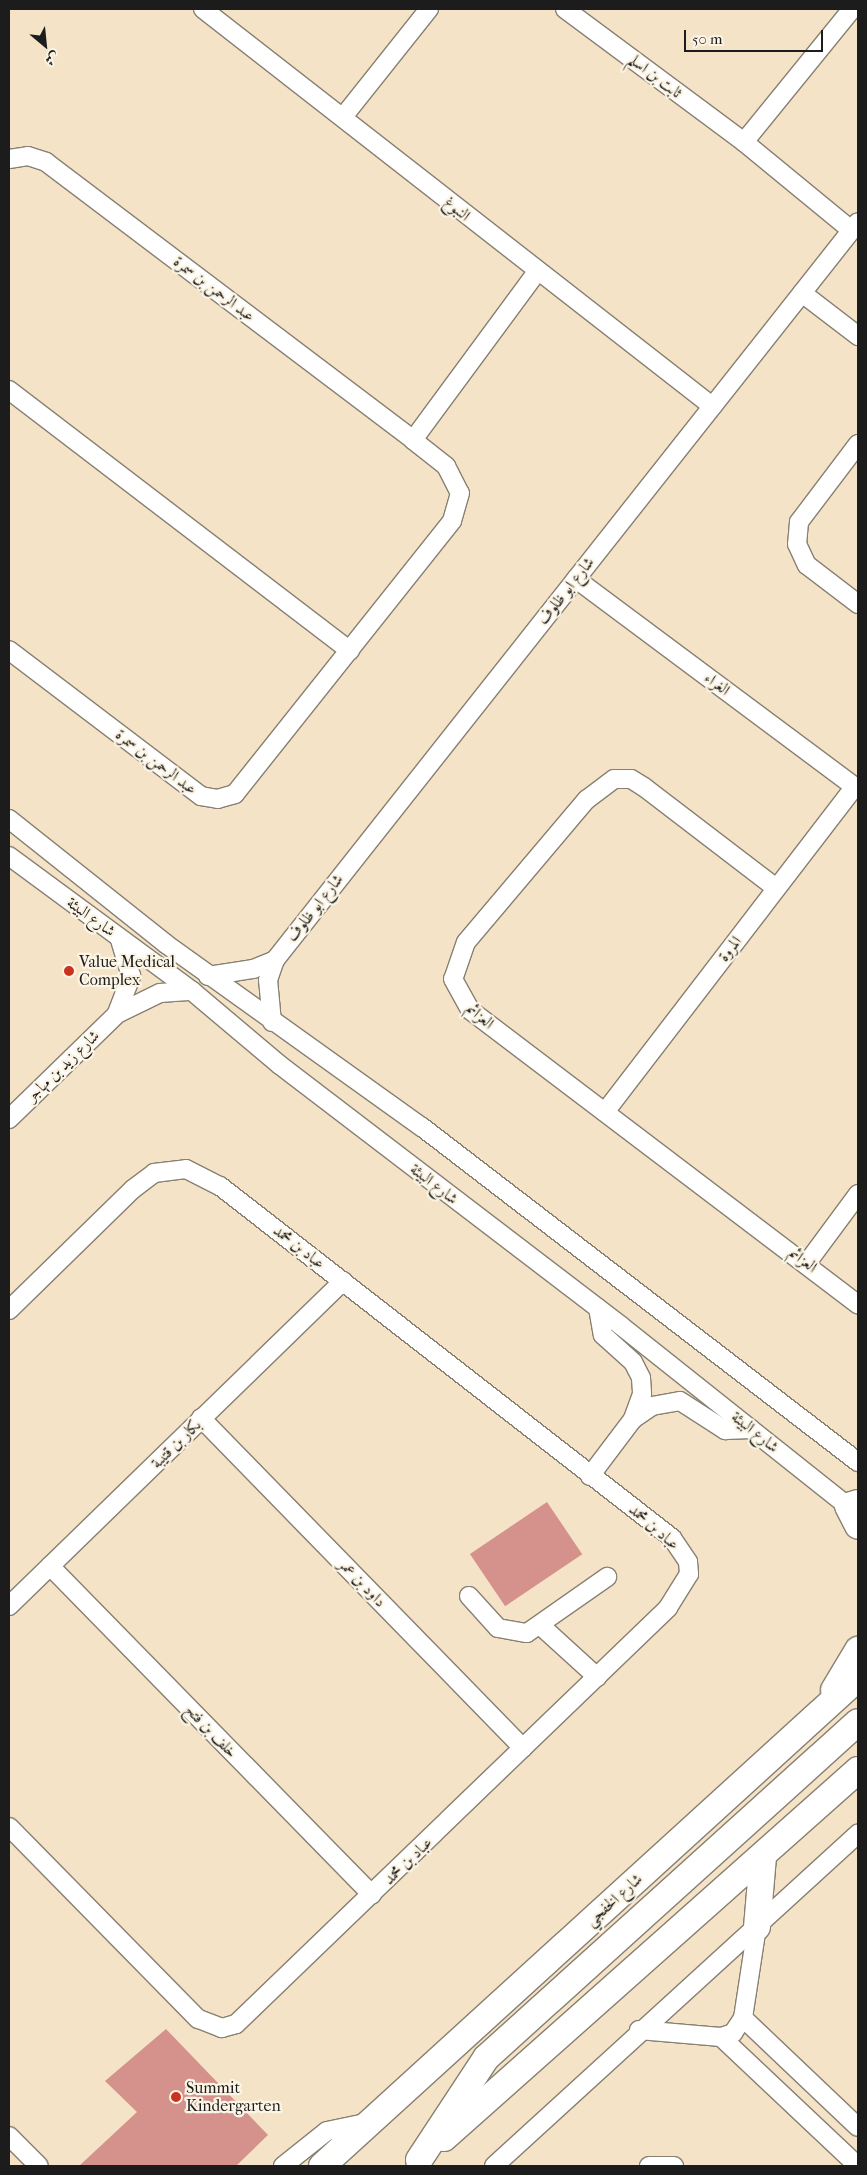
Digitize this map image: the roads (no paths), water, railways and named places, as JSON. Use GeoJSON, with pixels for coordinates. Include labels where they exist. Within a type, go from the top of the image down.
{"type":"FeatureCollection","features":[{"type":"Feature","properties":{"kind":"highway"},"geometry":{"type":"LineString","coordinates":[[820,1712],[858,1650]]}},
{"type":"Feature","properties":{"kind":"highway","name":"شارع الخفجي"},"geometry":{"type":"LineString","coordinates":[[322,2166],[858,1678]]}},
{"type":"Feature","properties":{"kind":"highway"},"geometry":{"type":"LineString","coordinates":[[415,2163],[486,2058],[858,1722]]}},
{"type":"Feature","properties":{"kind":"highway"},"geometry":{"type":"LineString","coordinates":[[415,2163],[763,1857],[858,1770]]}},
{"type":"Feature","properties":{"kind":"highway"},"geometry":{"type":"LineString","coordinates":[[756,1927],[763,1857]]}},
{"type":"Feature","properties":{"kind":"street","name":"النبوغ"},"geometry":{"type":"LineString","coordinates":[[203,9],[343,117],[536,273],[712,406]]}},
{"type":"Feature","properties":{"kind":"street"},"geometry":{"type":"LineString","coordinates":[[343,117],[429,9]]}},
{"type":"Feature","properties":{"kind":"street","name":"ثابت بن اسلم"},"geometry":{"type":"LineString","coordinates":[[565,9],[855,226]]}},
{"type":"Feature","properties":{"kind":"street"},"geometry":{"type":"LineString","coordinates":[[744,142],[852,9]]}},
{"type":"Feature","properties":{"kind":"street","name":"عبد الرحمن بن سمرة"},"geometry":{"type":"LineString","coordinates":[[9,155],[28,156],[46,162],[413,440],[456,479],[458,507],[452,521],[246,784],[218,799],[187,787],[9,650]]}},
{"type":"Feature","properties":{"kind":"street","name":"شارع ابو ظلوف"},"geometry":{"type":"LineString","coordinates":[[272,1022],[267,1002],[275,960],[855,226]]}},
{"type":"Feature","properties":{"kind":"street"},"geometry":{"type":"LineString","coordinates":[[413,440],[536,273]]}},
{"type":"Feature","properties":{"kind":"street"},"geometry":{"type":"LineString","coordinates":[[802,293],[858,336]]}},
{"type":"Feature","properties":{"kind":"street"},"geometry":{"type":"LineString","coordinates":[[9,390],[350,651]]}},
{"type":"Feature","properties":{"kind":"street"},"geometry":{"type":"LineString","coordinates":[[858,444],[799,522],[797,544],[807,565],[858,604]]}},
{"type":"Feature","properties":{"kind":"street","name":"الغراء"},"geometry":{"type":"LineString","coordinates":[[576,579],[857,787]]}},
{"type":"Feature","properties":{"kind":"street","name":"العزائم"},"geometry":{"type":"LineString","coordinates":[[776,888],[644,787],[631,779],[614,779],[587,799],[466,942],[453,979],[470,1010],[807,1262],[858,1305]]}},
{"type":"Feature","properties":{"kind":"street","name":"المروة"},"geometry":{"type":"LineString","coordinates":[[605,1112],[776,888],[857,787]]}},
{"type":"Feature","properties":{"kind":"street","name":"شارع البيئة"},"geometry":{"type":"LineString","coordinates":[[9,819],[208,976],[422,1127],[858,1462]]}},
{"type":"Feature","properties":{"kind":"street","name":"شارع البيئة"},"geometry":{"type":"LineString","coordinates":[[9,856],[192,991],[280,1065],[598,1308],[856,1512]]}},
{"type":"Feature","properties":{"kind":"street","name":"شارع زيد بن مهاجر"},"geometry":{"type":"LineString","coordinates":[[117,1014],[131,976],[118,937]]}},
{"type":"Feature","properties":{"kind":"street"},"geometry":{"type":"LineString","coordinates":[[208,976],[253,969],[275,960]]}},
{"type":"Feature","properties":{"kind":"street","name":"شارع زيد بن مهاجر"},"geometry":{"type":"LineString","coordinates":[[9,1119],[117,1014],[160,993],[192,991]]}},
{"type":"Feature","properties":{"kind":"street","name":"عباد بن محمد"},"geometry":{"type":"LineString","coordinates":[[9,1310],[133,1189],[154,1173],[171,1168],[186,1169],[220,1186],[672,1538],[688,1562],[689,1574],[668,1608],[250,2016],[236,2024],[210,2026],[198,2019],[9,1827]]}},
{"type":"Feature","properties":{"kind":"street"},"geometry":{"type":"LineString","coordinates":[[807,1262],[858,1194]]}},
{"type":"Feature","properties":{"kind":"street","name":"بكار بن قتيبة"},"geometry":{"type":"LineString","coordinates":[[9,1606],[343,1281]]}},
{"type":"Feature","properties":{"kind":"street"},"geometry":{"type":"LineString","coordinates":[[590,1476],[633,1419],[642,1394],[641,1378],[633,1362],[603,1335],[598,1308]]}},
{"type":"Feature","properties":{"kind":"street"},"geometry":{"type":"LineString","coordinates":[[633,1419],[652,1406],[680,1402],[725,1430],[751,1429]]}},
{"type":"Feature","properties":{"kind":"street","name":"داود بن عمر"},"geometry":{"type":"LineString","coordinates":[[202,1418],[523,1748]]}},
{"type":"Feature","properties":{"kind":"street","name":"خلف بن فتح"},"geometry":{"type":"LineString","coordinates":[[50,1566],[372,1895]]}},
{"type":"Feature","properties":{"kind":"street"},"geometry":{"type":"LineString","coordinates":[[469,1596],[505,1631],[527,1633],[541,1626],[607,1578]]}},
{"type":"Feature","properties":{"kind":"street"},"geometry":{"type":"LineString","coordinates":[[541,1626],[597,1676]]}},
{"type":"Feature","properties":{"kind":"street"},"geometry":{"type":"LineString","coordinates":[[494,2166],[639,2030],[858,1834]]}},
{"type":"Feature","properties":{"kind":"street"},"geometry":{"type":"LineString","coordinates":[[639,2030],[721,2037],[733,2033],[743,2018],[756,1927]]}},
{"type":"Feature","properties":{"kind":"street"},"geometry":{"type":"LineString","coordinates":[[743,2018],[858,2127]]}},
{"type":"Feature","properties":{"kind":"street"},"geometry":{"type":"LineString","coordinates":[[721,2037],[858,2166]]}},
{"type":"Feature","properties":{"kind":"street","name":"شارع الخفجي"},"geometry":{"type":"LineString","coordinates":[[283,2166],[327,2132],[370,2122]]}},
{"type":"Feature","properties":{"kind":"street"},"geometry":{"type":"LineString","coordinates":[[9,2136],[39,2166]]}},
{"type":"Feature","properties":{"kind":"street"},"geometry":{"type":"LineString","coordinates":[[649,2166],[674,2166]]}},
{"type":"Feature","properties":{"kind":"place","name":"Value Medical Complex"},"geometry":{"type":"Point","coordinates":[69,971]}},
{"type":"Feature","properties":{"kind":"place","name":"Summit Kindergarten"},"geometry":{"type":"Point","coordinates":[176,2097]}}]}
